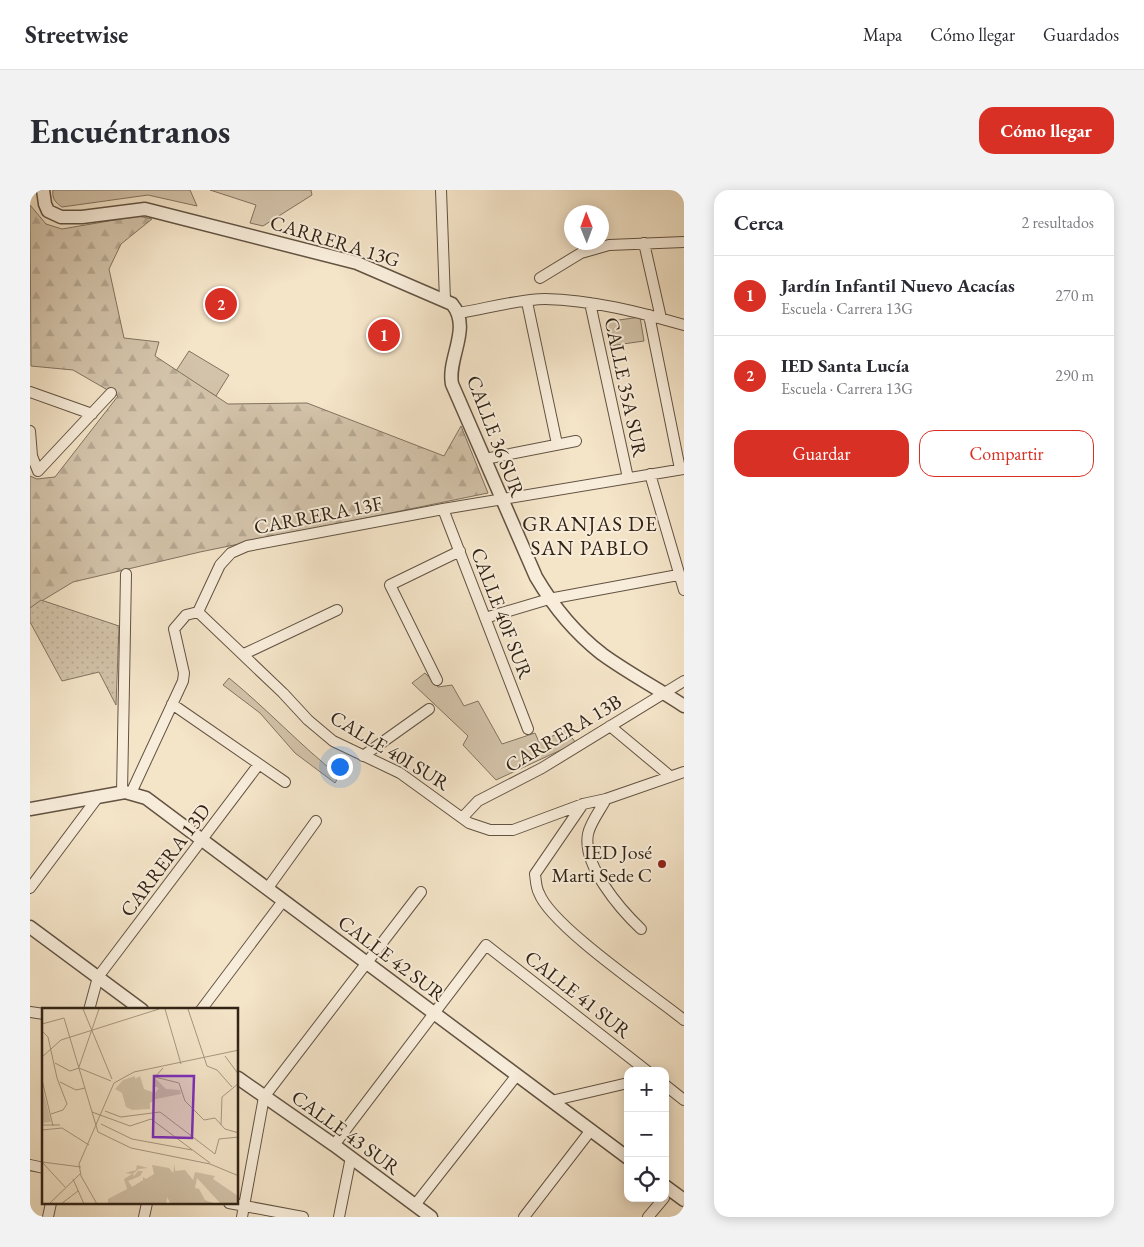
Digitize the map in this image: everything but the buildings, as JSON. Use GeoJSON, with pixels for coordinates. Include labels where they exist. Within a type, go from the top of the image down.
{"type":"FeatureCollection","features":[{"type":"Feature","properties":{"kind":"street","name":"CARRERA 13G"},"geometry":{"type":"LineString","coordinates":[[43,190],[48,211],[61,217],[82,217],[145,208],[338,257],[397,279],[445,300],[458,313]]}},
{"type":"Feature","properties":{"kind":"street"},"geometry":{"type":"LineString","coordinates":[[441,190],[445,300]]}},
{"type":"Feature","properties":{"kind":"street"},"geometry":{"type":"LineString","coordinates":[[540,278],[581,253],[609,245],[684,242]]}},
{"type":"Feature","properties":{"kind":"street"},"geometry":{"type":"LineString","coordinates":[[644,243],[661,318]]}},
{"type":"Feature","properties":{"kind":"street"},"geometry":{"type":"LineString","coordinates":[[458,313],[543,299],[590,303],[650,315],[684,326]]}},
{"type":"Feature","properties":{"kind":"street"},"geometry":{"type":"LineString","coordinates":[[527,302],[557,444]]}},
{"type":"Feature","properties":{"kind":"street","name":"CALLE 35A SUR"},"geometry":{"type":"LineString","coordinates":[[590,303],[628,478]]}},
{"type":"Feature","properties":{"kind":"street","name":"CALLE 36 SUR"},"geometry":{"type":"LineString","coordinates":[[458,313],[460,334],[451,375],[452,384],[524,554],[549,599],[588,642],[602,654],[684,706]]}},
{"type":"Feature","properties":{"kind":"street"},"geometry":{"type":"LineString","coordinates":[[650,315],[682,469]]}},
{"type":"Feature","properties":{"kind":"street"},"geometry":{"type":"LineString","coordinates":[[30,392],[92,414]]}},
{"type":"Feature","properties":{"kind":"street"},"geometry":{"type":"LineString","coordinates":[[34,469],[92,414],[111,393]]}},
{"type":"Feature","properties":{"kind":"street"},"geometry":{"type":"LineString","coordinates":[[30,431],[34,469]]}},
{"type":"Feature","properties":{"kind":"street"},"geometry":{"type":"LineString","coordinates":[[485,459],[576,441]]}},
{"type":"Feature","properties":{"kind":"street","name":"CARRERA 13F"},"geometry":{"type":"LineString","coordinates":[[198,612],[220,565],[231,553],[247,546],[443,509],[682,469]]}},
{"type":"Feature","properties":{"kind":"street"},"geometry":{"type":"LineString","coordinates":[[650,474],[678,575],[684,590]]}},
{"type":"Feature","properties":{"kind":"street","name":"CALLE 40F SUR"},"geometry":{"type":"LineString","coordinates":[[443,509],[528,729]]}},
{"type":"Feature","properties":{"kind":"street"},"geometry":{"type":"LineString","coordinates":[[437,680],[390,585],[460,551]]}},
{"type":"Feature","properties":{"kind":"street"},"geometry":{"type":"LineString","coordinates":[[126,574],[126,793]]}},
{"type":"Feature","properties":{"kind":"street"},"geometry":{"type":"LineString","coordinates":[[485,618],[549,599],[678,575]]}},
{"type":"Feature","properties":{"kind":"street"},"geometry":{"type":"LineString","coordinates":[[244,654],[337,610]]}},
{"type":"Feature","properties":{"kind":"street"},"geometry":{"type":"LineString","coordinates":[[126,793],[183,682],[184,673],[174,629],[186,615],[198,612]]}},
{"type":"Feature","properties":{"kind":"street","name":"CALLE 40I SUR"},"geometry":{"type":"LineString","coordinates":[[198,612],[244,654],[308,720],[333,741],[400,773],[464,817],[469,823],[490,830],[513,830],[583,804]]}},
{"type":"Feature","properties":{"kind":"street","name":"CARRERA 13B"},"geometry":{"type":"LineString","coordinates":[[464,817],[478,801],[542,768],[684,681]]}},
{"type":"Feature","properties":{"kind":"street"},"geometry":{"type":"LineString","coordinates":[[172,704],[285,782]]}},
{"type":"Feature","properties":{"kind":"street"},"geometry":{"type":"LineString","coordinates":[[363,756],[429,709]]}},
{"type":"Feature","properties":{"kind":"street"},"geometry":{"type":"LineString","coordinates":[[610,726],[670,776]]}},
{"type":"Feature","properties":{"kind":"street","name":"CARRERA 13D"},"geometry":{"type":"LineString","coordinates":[[98,976],[259,764]]}},
{"type":"Feature","properties":{"kind":"street"},"geometry":{"type":"LineString","coordinates":[[684,772],[606,799],[583,804],[535,874],[539,894],[558,918],[584,943],[684,1020]]}},
{"type":"Feature","properties":{"kind":"street"},"geometry":{"type":"LineString","coordinates":[[30,809],[126,793]]}},
{"type":"Feature","properties":{"kind":"street","name":"CALLE 42 SUR"},"geometry":{"type":"LineString","coordinates":[[126,793],[146,798],[627,1157]]}},
{"type":"Feature","properties":{"kind":"street"},"geometry":{"type":"LineString","coordinates":[[30,888],[98,797]]}},
{"type":"Feature","properties":{"kind":"street"},"geometry":{"type":"LineString","coordinates":[[606,799],[588,833],[588,848],[598,872],[620,909],[641,929]]}},
{"type":"Feature","properties":{"kind":"street"},"geometry":{"type":"LineString","coordinates":[[267,889],[316,821]]}},
{"type":"Feature","properties":{"kind":"street"},"geometry":{"type":"LineString","coordinates":[[242,1217],[264,1097],[421,892]]}},
{"type":"Feature","properties":{"kind":"street"},"geometry":{"type":"LineString","coordinates":[[203,1008],[283,901]]}},
{"type":"Feature","properties":{"kind":"street"},"geometry":{"type":"LineString","coordinates":[[30,927],[139,1008]]}},
{"type":"Feature","properties":{"kind":"street","name":"CALLE 41 SUR"},"geometry":{"type":"LineString","coordinates":[[434,1013],[486,945],[642,1067]]}},
{"type":"Feature","properties":{"kind":"street"},"geometry":{"type":"LineString","coordinates":[[90,1008],[98,976]]}},
{"type":"Feature","properties":{"kind":"street"},"geometry":{"type":"LineString","coordinates":[[334,1144],[434,1013]]}},
{"type":"Feature","properties":{"kind":"street"},"geometry":{"type":"LineString","coordinates":[[415,1205],[517,1075]]}},
{"type":"Feature","properties":{"kind":"street","name":"CALLE 43 SUR"},"geometry":{"type":"LineString","coordinates":[[239,1079],[334,1144],[431,1217]]}},
{"type":"Feature","properties":{"kind":"street"},"geometry":{"type":"LineString","coordinates":[[551,1101],[624,1084]]}},
{"type":"Feature","properties":{"kind":"street"},"geometry":{"type":"LineString","coordinates":[[669,1088],[684,1100]]}},
{"type":"Feature","properties":{"kind":"street"},"geometry":{"type":"LineString","coordinates":[[524,1217],[591,1130]]}},
{"type":"Feature","properties":{"kind":"street"},"geometry":{"type":"LineString","coordinates":[[339,1217],[350,1157]]}},
{"type":"Feature","properties":{"kind":"street"},"geometry":{"type":"LineString","coordinates":[[669,1193],[684,1200]]}},
{"type":"Feature","properties":{"kind":"street"},"geometry":{"type":"LineString","coordinates":[[648,1217],[659,1202]]}},
{"type":"Feature","properties":{"kind":"street"},"geometry":{"type":"LineString","coordinates":[[48,1217],[51,1204]]}},
{"type":"Feature","properties":{"kind":"street"},"geometry":{"type":"LineString","coordinates":[[144,1217],[147,1204]]}},
{"type":"Feature","properties":{"kind":"street"},"geometry":{"type":"LineString","coordinates":[[235,1204],[303,1217]]}},
{"type":"Feature","properties":{"kind":"green space"},"geometry":{"type":"Polygon","coordinates":[[[53,190],[190,190],[197,206],[148,195],[62,207],[54,200],[53,190]]]}},
{"type":"Feature","properties":{"kind":"green space"},"geometry":{"type":"Polygon","coordinates":[[[210,190],[311,190],[312,195],[263,226],[250,223],[256,205],[210,190]]]}},
{"type":"Feature","properties":{"kind":"green space"},"geometry":{"type":"Polygon","coordinates":[[[30,205],[46,224],[62,229],[138,216],[152,219],[121,244],[109,269],[124,338],[159,342],[155,356],[228,404],[307,403],[444,456],[461,426],[488,493],[200,552],[73,582],[30,608],[30,476],[37,479],[55,477],[118,396],[73,370],[31,366],[30,205]]]}},
{"type":"Feature","properties":{"kind":"green space"},"geometry":{"type":"Polygon","coordinates":[[[640,317],[644,341],[609,346],[605,322],[640,317]]]}},
{"type":"Feature","properties":{"kind":"green space"},"geometry":{"type":"Polygon","coordinates":[[[189,351],[229,375],[216,396],[176,371],[189,351]]]}},
{"type":"Feature","properties":{"kind":"green space"},"geometry":{"type":"Polygon","coordinates":[[[41,600],[119,626],[116,705],[99,672],[62,681],[30,622],[30,608],[41,600]]]}},
{"type":"Feature","properties":{"kind":"green space"},"geometry":{"type":"Polygon","coordinates":[[[425,673],[438,687],[452,685],[464,706],[478,701],[502,744],[535,733],[539,742],[566,730],[576,743],[496,780],[463,745],[468,736],[412,683],[425,673]]]}},
{"type":"Feature","properties":{"kind":"green space"},"geometry":{"type":"Polygon","coordinates":[[[229,678],[339,776],[335,783],[295,753],[260,713],[223,685],[229,678]]]}},
{"type":"Feature","properties":{"kind":"place","name":"IED Santa Lucía"},"geometry":{"type":"Point","coordinates":[221,304]}},
{"type":"Feature","properties":{"kind":"place","name":"Jardín Infantil Nuevo Acacías"},"geometry":{"type":"Point","coordinates":[384,335]}},
{"type":"Feature","properties":{"kind":"place","name":"IED José Marti Sede C"},"geometry":{"type":"Point","coordinates":[662,864]}},
{"type":"Feature","properties":{"kind":"district","name":"GRANJAS DE SAN PABLO"},"geometry":{"type":"Point","coordinates":[590,536]}}]}
